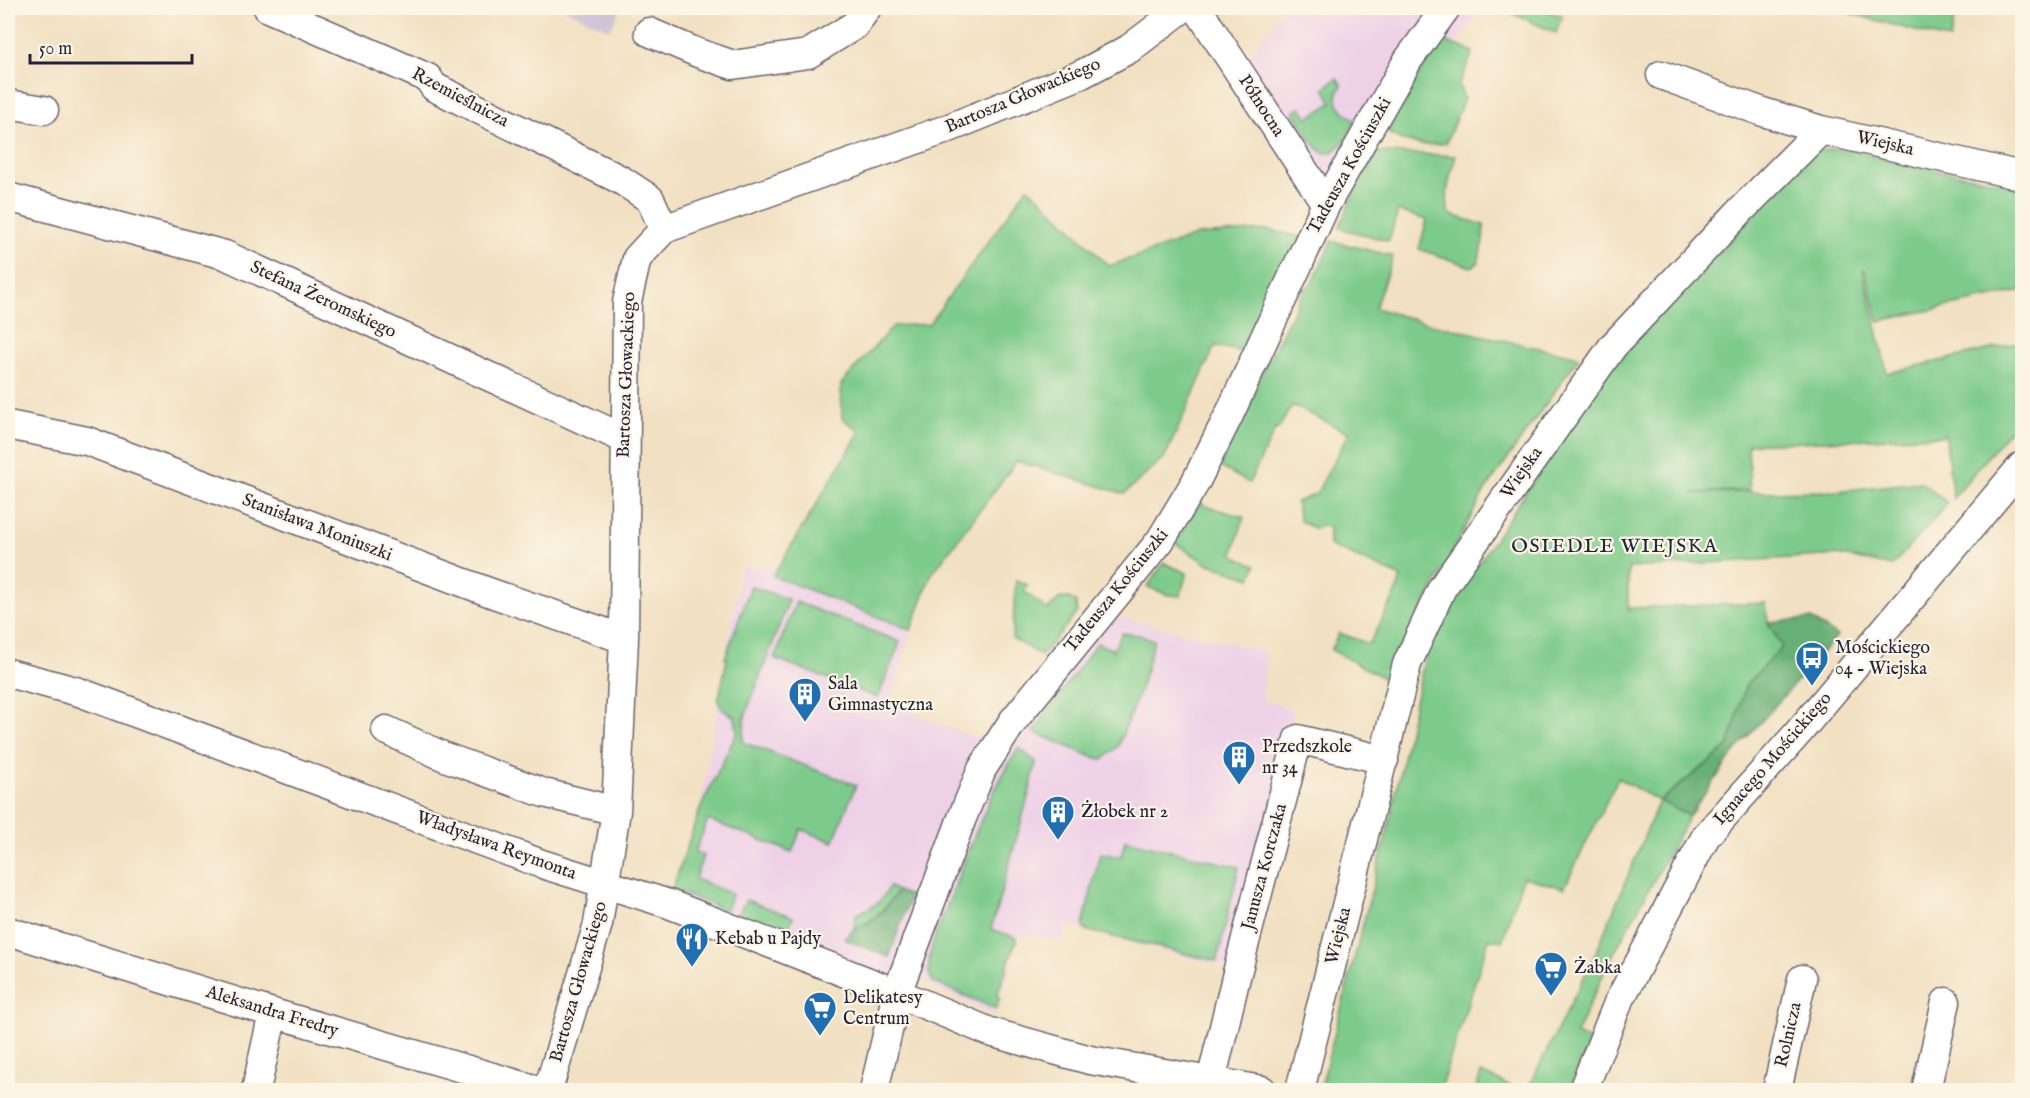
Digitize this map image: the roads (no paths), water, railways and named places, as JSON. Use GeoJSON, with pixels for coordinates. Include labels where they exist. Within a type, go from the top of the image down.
{"type":"FeatureCollection","features":[{"type":"Feature","properties":{"kind":"street","name":"Rzemieślnicza"},"geometry":{"type":"LineString","coordinates":[[268,8],[428,78],[434,87],[621,180],[650,199],[664,229]]}},
{"type":"Feature","properties":{"kind":"street"},"geometry":{"type":"LineString","coordinates":[[649,32],[733,65],[808,54],[855,25],[867,8]]}},
{"type":"Feature","properties":{"kind":"street","name":"Bartosza Głowackiego"},"geometry":{"type":"LineString","coordinates":[[548,1090],[591,948],[605,885],[616,811],[624,639],[627,302],[637,258],[664,229],[944,130],[1082,74],[1129,49],[1183,8]]}},
{"type":"Feature","properties":{"kind":"street","name":"Północna"},"geometry":{"type":"LineString","coordinates":[[1197,8],[1326,204]]}},
{"type":"Feature","properties":{"kind":"street","name":"Tadeusza Kościuszki"},"geometry":{"type":"LineString","coordinates":[[874,1090],[897,993],[982,769],[1013,721],[1160,541],[1195,483],[1230,413],[1326,204],[1408,60],[1446,8]]}},
{"type":"Feature","properties":{"kind":"street"},"geometry":{"type":"LineString","coordinates":[[1661,75],[1763,112],[1821,130]]}},
{"type":"Feature","properties":{"kind":"street"},"geometry":{"type":"LineString","coordinates":[[8,104],[44,110]]}},
{"type":"Feature","properties":{"kind":"street","name":"Wiejska"},"geometry":{"type":"LineString","coordinates":[[1300,1090],[1407,664],[1442,588],[1613,346],[1742,209],[1821,130],[2022,176]]}},
{"type":"Feature","properties":{"kind":"street","name":"Stefana Żeromskiego"},"geometry":{"type":"LineString","coordinates":[[8,197],[225,255],[625,439]]}},
{"type":"Feature","properties":{"kind":"street","name":"Stanisława Moniuszki"},"geometry":{"type":"LineString","coordinates":[[8,425],[87,441],[494,594],[624,639]]}},
{"type":"Feature","properties":{"kind":"street","name":"Ignacego Mościckiego"},"geometry":{"type":"LineString","coordinates":[[1583,1090],[1618,1004],[1706,836],[1798,733],[2022,466]]}},
{"type":"Feature","properties":{"kind":"street","name":"Władysława Reymonta"},"geometry":{"type":"LineString","coordinates":[[8,673],[79,692],[542,864],[669,904],[990,1032],[1090,1060],[1262,1090]]}},
{"type":"Feature","properties":{"kind":"street"},"geometry":{"type":"LineString","coordinates":[[386,730],[445,757],[544,793],[616,811]]}},
{"type":"Feature","properties":{"kind":"street","name":"Janusza Korczaka"},"geometry":{"type":"LineString","coordinates":[[1211,1081],[1298,739],[1384,760]]}},
{"type":"Feature","properties":{"kind":"street","name":"Aleksandra Fredry"},"geometry":{"type":"LineString","coordinates":[[8,931],[273,1013],[537,1090]]}},
{"type":"Feature","properties":{"kind":"street","name":"Rolnicza"},"geometry":{"type":"LineString","coordinates":[[1777,1090],[1802,979]]}},
{"type":"Feature","properties":{"kind":"street"},"geometry":{"type":"LineString","coordinates":[[1926,1090],[1946,1002]]}},
{"type":"Feature","properties":{"kind":"street"},"geometry":{"type":"LineString","coordinates":[[256,1090],[273,1013]]}},
{"type":"Feature","properties":{"kind":"place","name":"Mościckiego 04 - Wiejska"},"geometry":{"type":"Point","coordinates":[1812,687]}},
{"type":"Feature","properties":{"kind":"place","name":"Sala Gimnastyczna"},"geometry":{"type":"Point","coordinates":[805,723]}},
{"type":"Feature","properties":{"kind":"place","name":"Przedszkole nr 34"},"geometry":{"type":"Point","coordinates":[1239,786]}},
{"type":"Feature","properties":{"kind":"place","name":"Żłobek nr 2"},"geometry":{"type":"Point","coordinates":[1058,841]}},
{"type":"Feature","properties":{"kind":"place","name":"Kebab u Pajdy"},"geometry":{"type":"Point","coordinates":[692,968]}},
{"type":"Feature","properties":{"kind":"place","name":"Żabka"},"geometry":{"type":"Point","coordinates":[1551,997]}},
{"type":"Feature","properties":{"kind":"place","name":"Delikatesy Centrum"},"geometry":{"type":"Point","coordinates":[820,1037]}},
{"type":"Feature","properties":{"kind":"district","name":"OSIEDLE WIEJSKA"},"geometry":{"type":"Point","coordinates":[1615,546]}}]}
